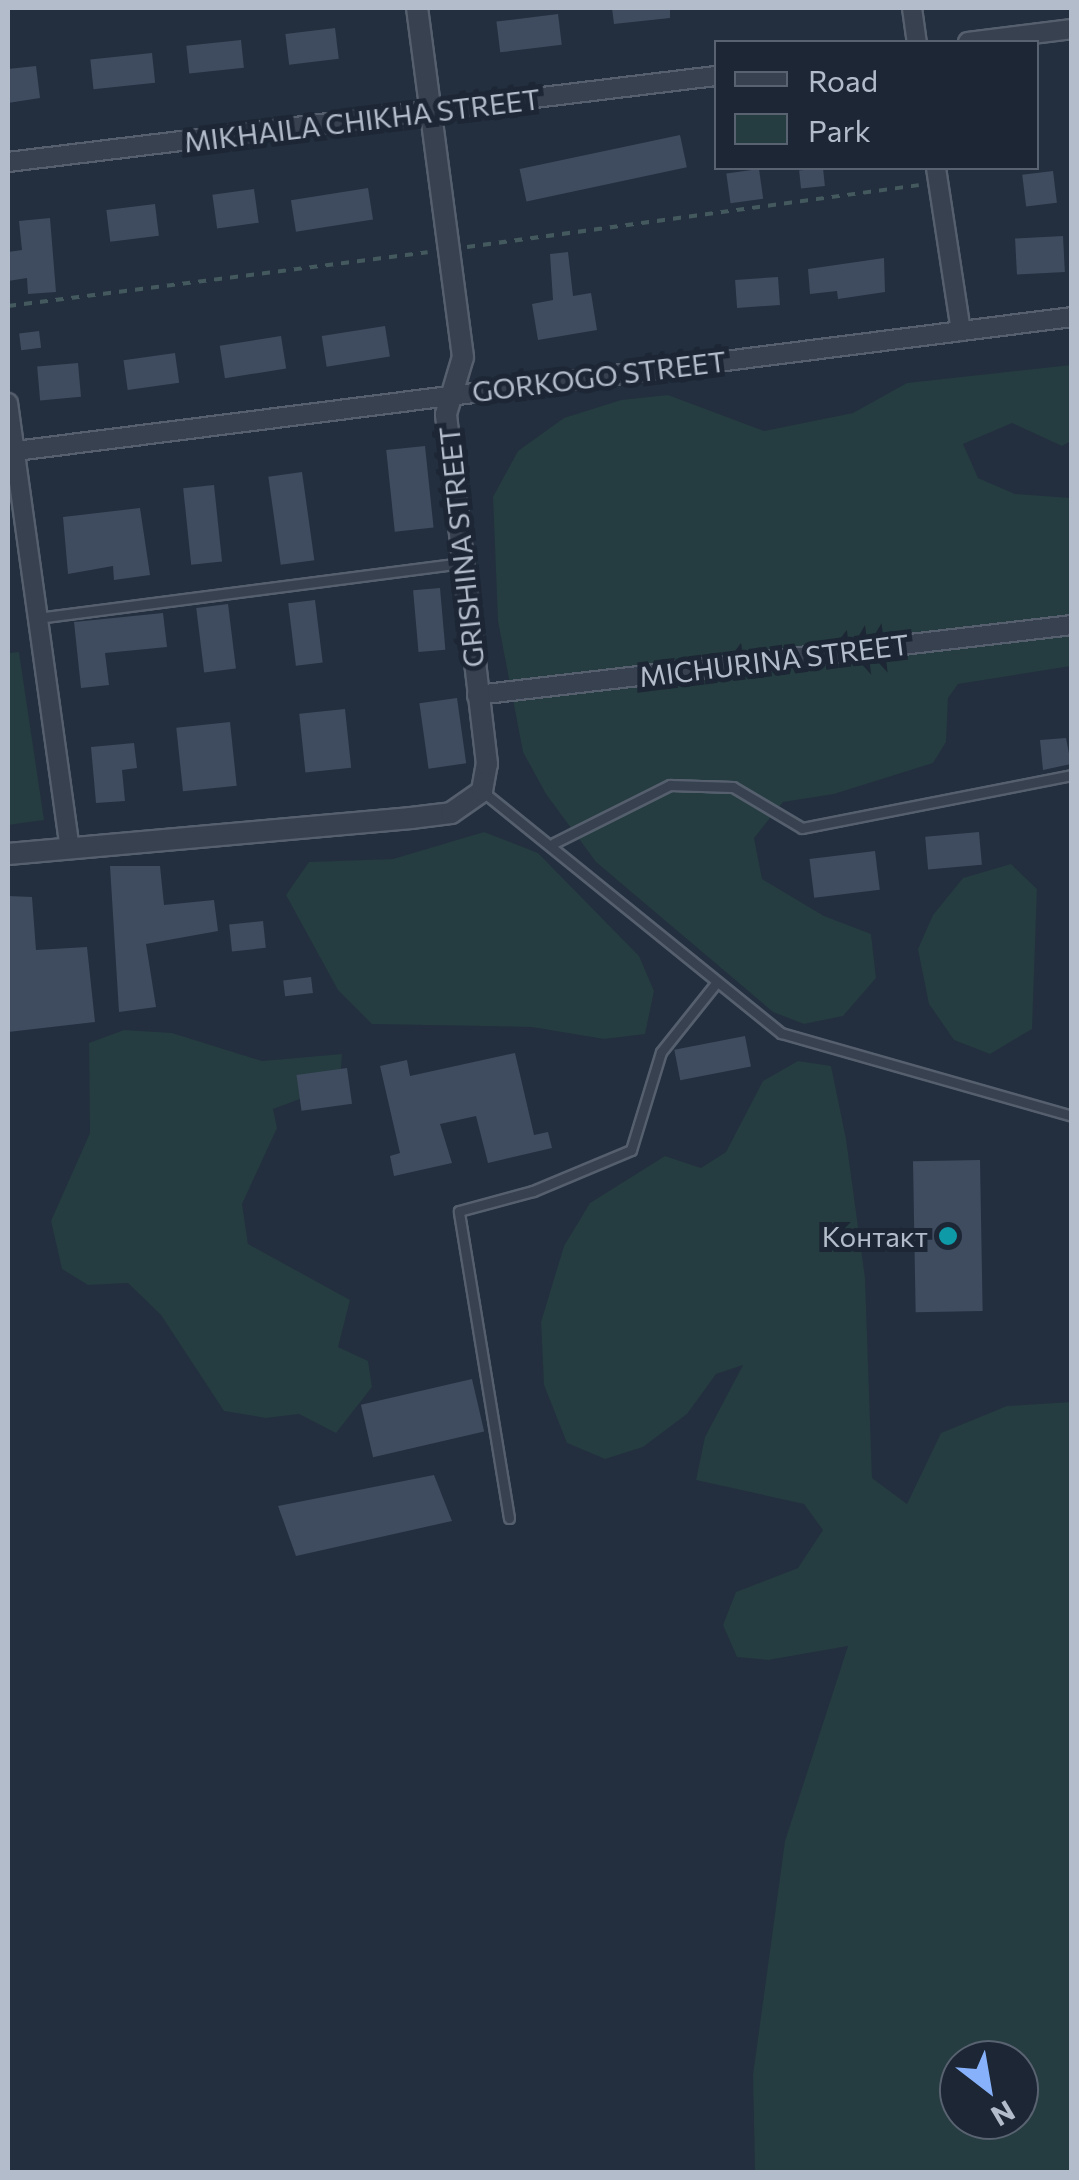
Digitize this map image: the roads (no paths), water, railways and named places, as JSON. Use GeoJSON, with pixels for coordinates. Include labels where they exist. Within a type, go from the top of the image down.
{"type":"FeatureCollection","features":[{"type":"Feature","properties":{"kind":"street","name":"GRISHINA STREET"},"geometry":{"type":"LineString","coordinates":[[417,8],[462,357],[446,414],[487,764],[482,791]]}},
{"type":"Feature","properties":{"kind":"street"},"geometry":{"type":"LineString","coordinates":[[912,8],[917,40]]}},
{"type":"Feature","properties":{"kind":"street"},"geometry":{"type":"LineString","coordinates":[[984,40],[1072,29]]}},
{"type":"Feature","properties":{"kind":"street","name":"MIKHAILA CHIKHA STREET"},"geometry":{"type":"LineString","coordinates":[[8,162],[429,114],[714,76]]}},
{"type":"Feature","properties":{"kind":"street"},"geometry":{"type":"LineString","coordinates":[[937,175],[961,331]]}},
{"type":"Feature","properties":{"kind":"street","name":"GORKOGO STREET"},"geometry":{"type":"LineString","coordinates":[[11,452],[1072,317]]}},
{"type":"Feature","properties":{"kind":"street"},"geometry":{"type":"LineString","coordinates":[[8,404],[11,452],[70,849]]}},
{"type":"Feature","properties":{"kind":"street","name":"MICHURINA STREET"},"geometry":{"type":"LineString","coordinates":[[477,695],[1072,625]]}},
{"type":"Feature","properties":{"kind":"street"},"geometry":{"type":"LineString","coordinates":[[8,854],[411,818],[451,812],[482,791]]}},
{"type":"Feature","properties":{"kind":"lane"},"geometry":{"type":"LineString","coordinates":[[38,618],[462,563]]}},
{"type":"Feature","properties":{"kind":"lane"},"geometry":{"type":"LineString","coordinates":[[554,843],[670,785],[732,788],[802,828],[1072,775]]}},
{"type":"Feature","properties":{"kind":"lane"},"geometry":{"type":"LineString","coordinates":[[482,791],[554,843],[716,984],[781,1033],[1072,1116]]}},
{"type":"Feature","properties":{"kind":"lane"},"geometry":{"type":"LineString","coordinates":[[509,1518],[460,1212],[534,1190],[631,1150],[646,1118],[661,1052],[716,984]]}},
{"type":"Feature","properties":{"kind":"place","name":"Контакт"},"geometry":{"type":"Point","coordinates":[948,1236]}}]}
